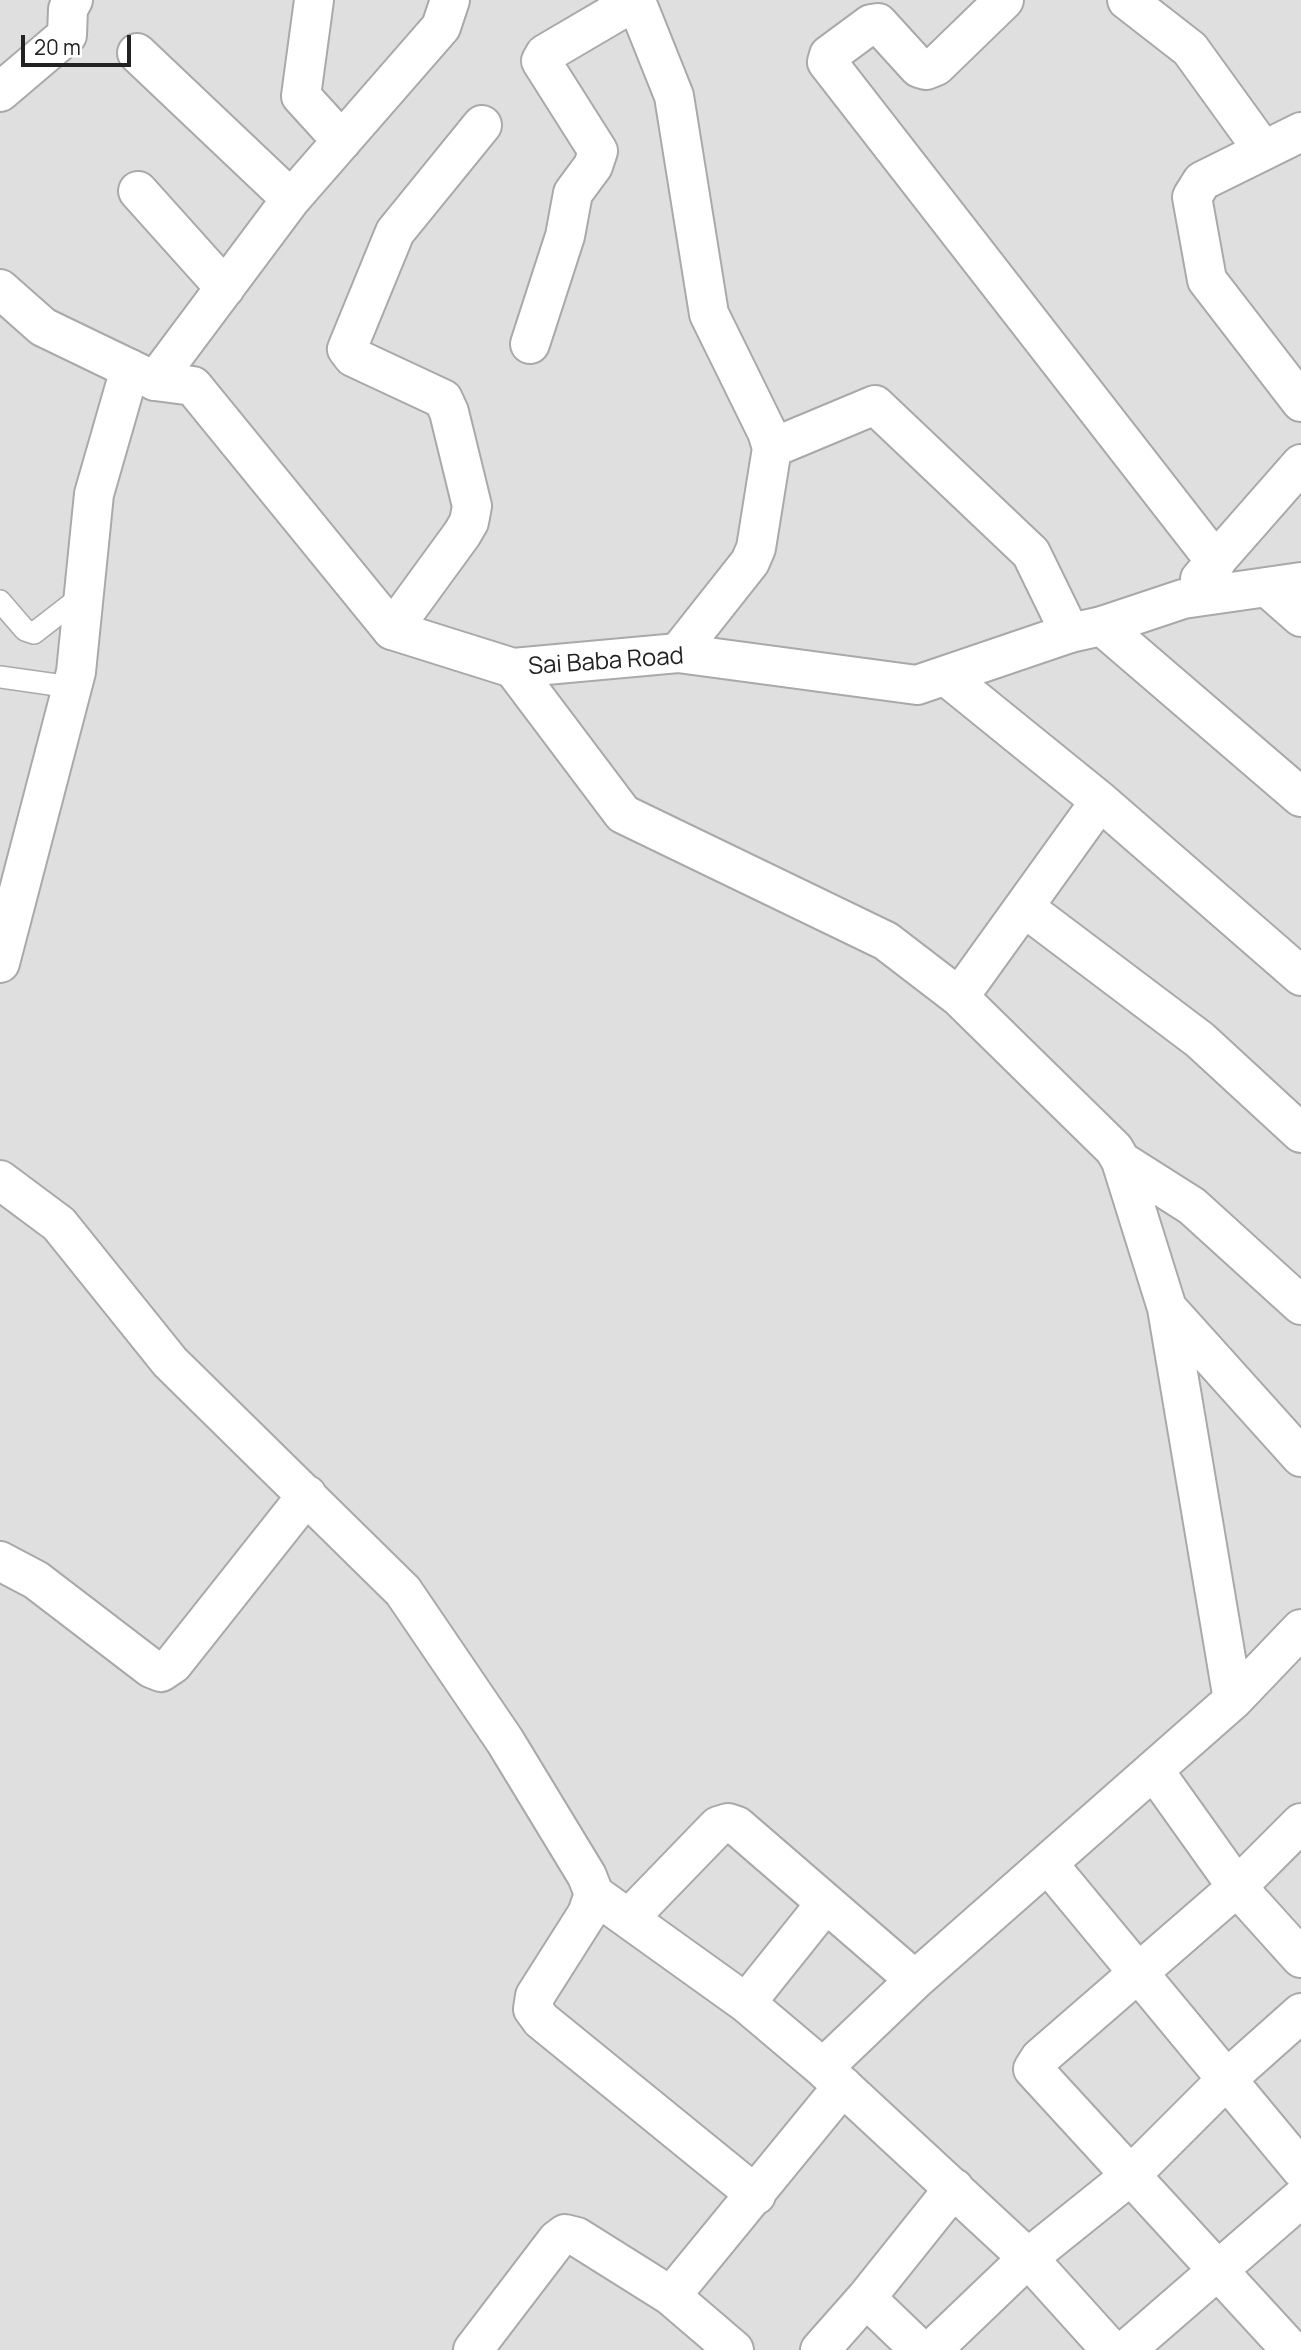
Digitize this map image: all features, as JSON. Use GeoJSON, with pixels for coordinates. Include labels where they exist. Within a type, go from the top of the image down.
{"type":"FeatureCollection","features":[{"type":"Feature","properties":{"kind":"street"},"geometry":{"type":"LineString","coordinates":[[0,92],[67,35],[68,9],[73,0]]}},
{"type":"Feature","properties":{"kind":"street"},"geometry":{"type":"LineString","coordinates":[[314,0],[301,96],[342,141]]}},
{"type":"Feature","properties":{"kind":"street"},"geometry":{"type":"LineString","coordinates":[[0,963],[71,687],[94,494],[142,375],[225,288],[291,198],[441,27],[450,0]]}},
{"type":"Feature","properties":{"kind":"street"},"geometry":{"type":"LineString","coordinates":[[530,344],[565,236],[573,192],[593,166],[598,150],[541,61],[545,54],[637,0],[674,96],[709,314],[767,432],[772,448],[755,548],[750,562],[678,653]]}},
{"type":"Feature","properties":{"kind":"street"},"geometry":{"type":"LineString","coordinates":[[1004,0],[936,66],[926,70],[919,68],[878,23],[870,24],[829,55],[827,62],[1216,562]]}},
{"type":"Feature","properties":{"kind":"street"},"geometry":{"type":"LineString","coordinates":[[1127,0],[1190,49],[1263,150]]}},
{"type":"Feature","properties":{"kind":"street"},"geometry":{"type":"LineString","coordinates":[[137,52],[291,198]]}},
{"type":"Feature","properties":{"kind":"street"},"geometry":{"type":"LineString","coordinates":[[0,289],[43,327],[142,375],[193,386],[392,630],[462,534],[469,522],[472,506],[449,412],[443,399],[353,357],[346,349],[395,232],[482,125]]}},
{"type":"Feature","properties":{"kind":"street"},"geometry":{"type":"LineString","coordinates":[[1301,132],[1202,181],[1192,197],[1207,279],[1301,402]]}},
{"type":"Feature","properties":{"kind":"street"},"geometry":{"type":"LineString","coordinates":[[138,191],[225,288]]}},
{"type":"Feature","properties":{"kind":"street"},"geometry":{"type":"LineString","coordinates":[[772,448],[875,405],[1031,553],[1086,629],[1301,797]]}},
{"type":"Feature","properties":{"kind":"street"},"geometry":{"type":"LineString","coordinates":[[1183,599],[1301,464]]}},
{"type":"Feature","properties":{"kind":"street"},"geometry":{"type":"LineString","coordinates":[[1284,585],[1301,617]]}},
{"type":"Feature","properties":{"kind":"street","name":"Sai Baba Road"},"geometry":{"type":"LineString","coordinates":[[392,630],[513,668],[678,653],[917,685],[1183,599],[1284,585]]}},
{"type":"Feature","properties":{"kind":"street"},"geometry":{"type":"LineString","coordinates":[[513,668],[623,814],[875,934],[959,997],[1104,1138],[1121,1161],[1167,1308],[1233,1700]]}},
{"type":"Feature","properties":{"kind":"street"},"geometry":{"type":"LineString","coordinates":[[947,677],[1100,801],[1301,976]]}},
{"type":"Feature","properties":{"kind":"street"},"geometry":{"type":"LineString","coordinates":[[959,997],[1100,801]]}},
{"type":"Feature","properties":{"kind":"street"},"geometry":{"type":"LineString","coordinates":[[1025,908],[1200,1040],[1301,1133]]}},
{"type":"Feature","properties":{"kind":"street"},"geometry":{"type":"LineString","coordinates":[[1121,1161],[1192,1206],[1301,1305]]}},
{"type":"Feature","properties":{"kind":"street"},"geometry":{"type":"LineString","coordinates":[[0,1180],[59,1224],[158,1349],[403,1591],[505,1741],[587,1876],[594,1894],[747,2003],[833,2077],[1028,2258],[1111,2350]]}},
{"type":"Feature","properties":{"kind":"street"},"geometry":{"type":"LineString","coordinates":[[1167,1308],[1301,1457]]}},
{"type":"Feature","properties":{"kind":"street"},"geometry":{"type":"LineString","coordinates":[[0,1561],[36,1580],[150,1668],[161,1672],[173,1664],[307,1495]]}},
{"type":"Feature","properties":{"kind":"street"},"geometry":{"type":"LineString","coordinates":[[671,2296],[756,2195],[833,2077],[915,1980],[1155,1772],[1233,1700],[1294,1652]]}},
{"type":"Feature","properties":{"kind":"street"},"geometry":{"type":"LineString","coordinates":[[1155,1772],[1237,1887],[1301,1958]]}},
{"type":"Feature","properties":{"kind":"street"},"geometry":{"type":"LineString","coordinates":[[629,1918],[718,1826],[728,1823],[737,1826],[915,1980]]}},
{"type":"Feature","properties":{"kind":"street"},"geometry":{"type":"LineString","coordinates":[[1291,2350],[1032,2069],[1040,2058],[1237,1887],[1301,1823]]}},
{"type":"Feature","properties":{"kind":"street"},"geometry":{"type":"LineString","coordinates":[[1048,1864],[1301,2169]]}},
{"type":"Feature","properties":{"kind":"street"},"geometry":{"type":"LineString","coordinates":[[594,1894],[587,1914],[535,1996],[533,2009],[541,2020],[756,2195]]}},
{"type":"Feature","properties":{"kind":"street"},"geometry":{"type":"LineString","coordinates":[[747,2003],[826,1903]]}},
{"type":"Feature","properties":{"kind":"street"},"geometry":{"type":"LineString","coordinates":[[932,2350],[1028,2258],[1130,2176],[1227,2079],[1301,2013]]}},
{"type":"Feature","properties":{"kind":"street"},"geometry":{"type":"LineString","coordinates":[[820,2350],[866,2298],[954,2188]]}},
{"type":"Feature","properties":{"kind":"street"},"geometry":{"type":"LineString","coordinates":[[1126,2350],[1301,2198]]}},
{"type":"Feature","properties":{"kind":"street"},"geometry":{"type":"LineString","coordinates":[[473,2350],[556,2240],[565,2234],[577,2237],[671,2296],[734,2350]]}},
{"type":"Feature","properties":{"kind":"street"},"geometry":{"type":"LineString","coordinates":[[866,2298],[920,2350]]}},
{"type":"Feature","properties":{"kind":"lane"},"geometry":{"type":"LineString","coordinates":[[0,601],[25,630],[34,633],[83,595]]}},
{"type":"Feature","properties":{"kind":"lane"},"geometry":{"type":"LineString","coordinates":[[0,677],[71,687]]}},
{"type":"Feature","properties":{"kind":"shaded area"},"geometry":{"type":"Polygon","coordinates":[[[0,0],[1301,0],[1301,2350],[0,2350],[0,0]]]}}]}
